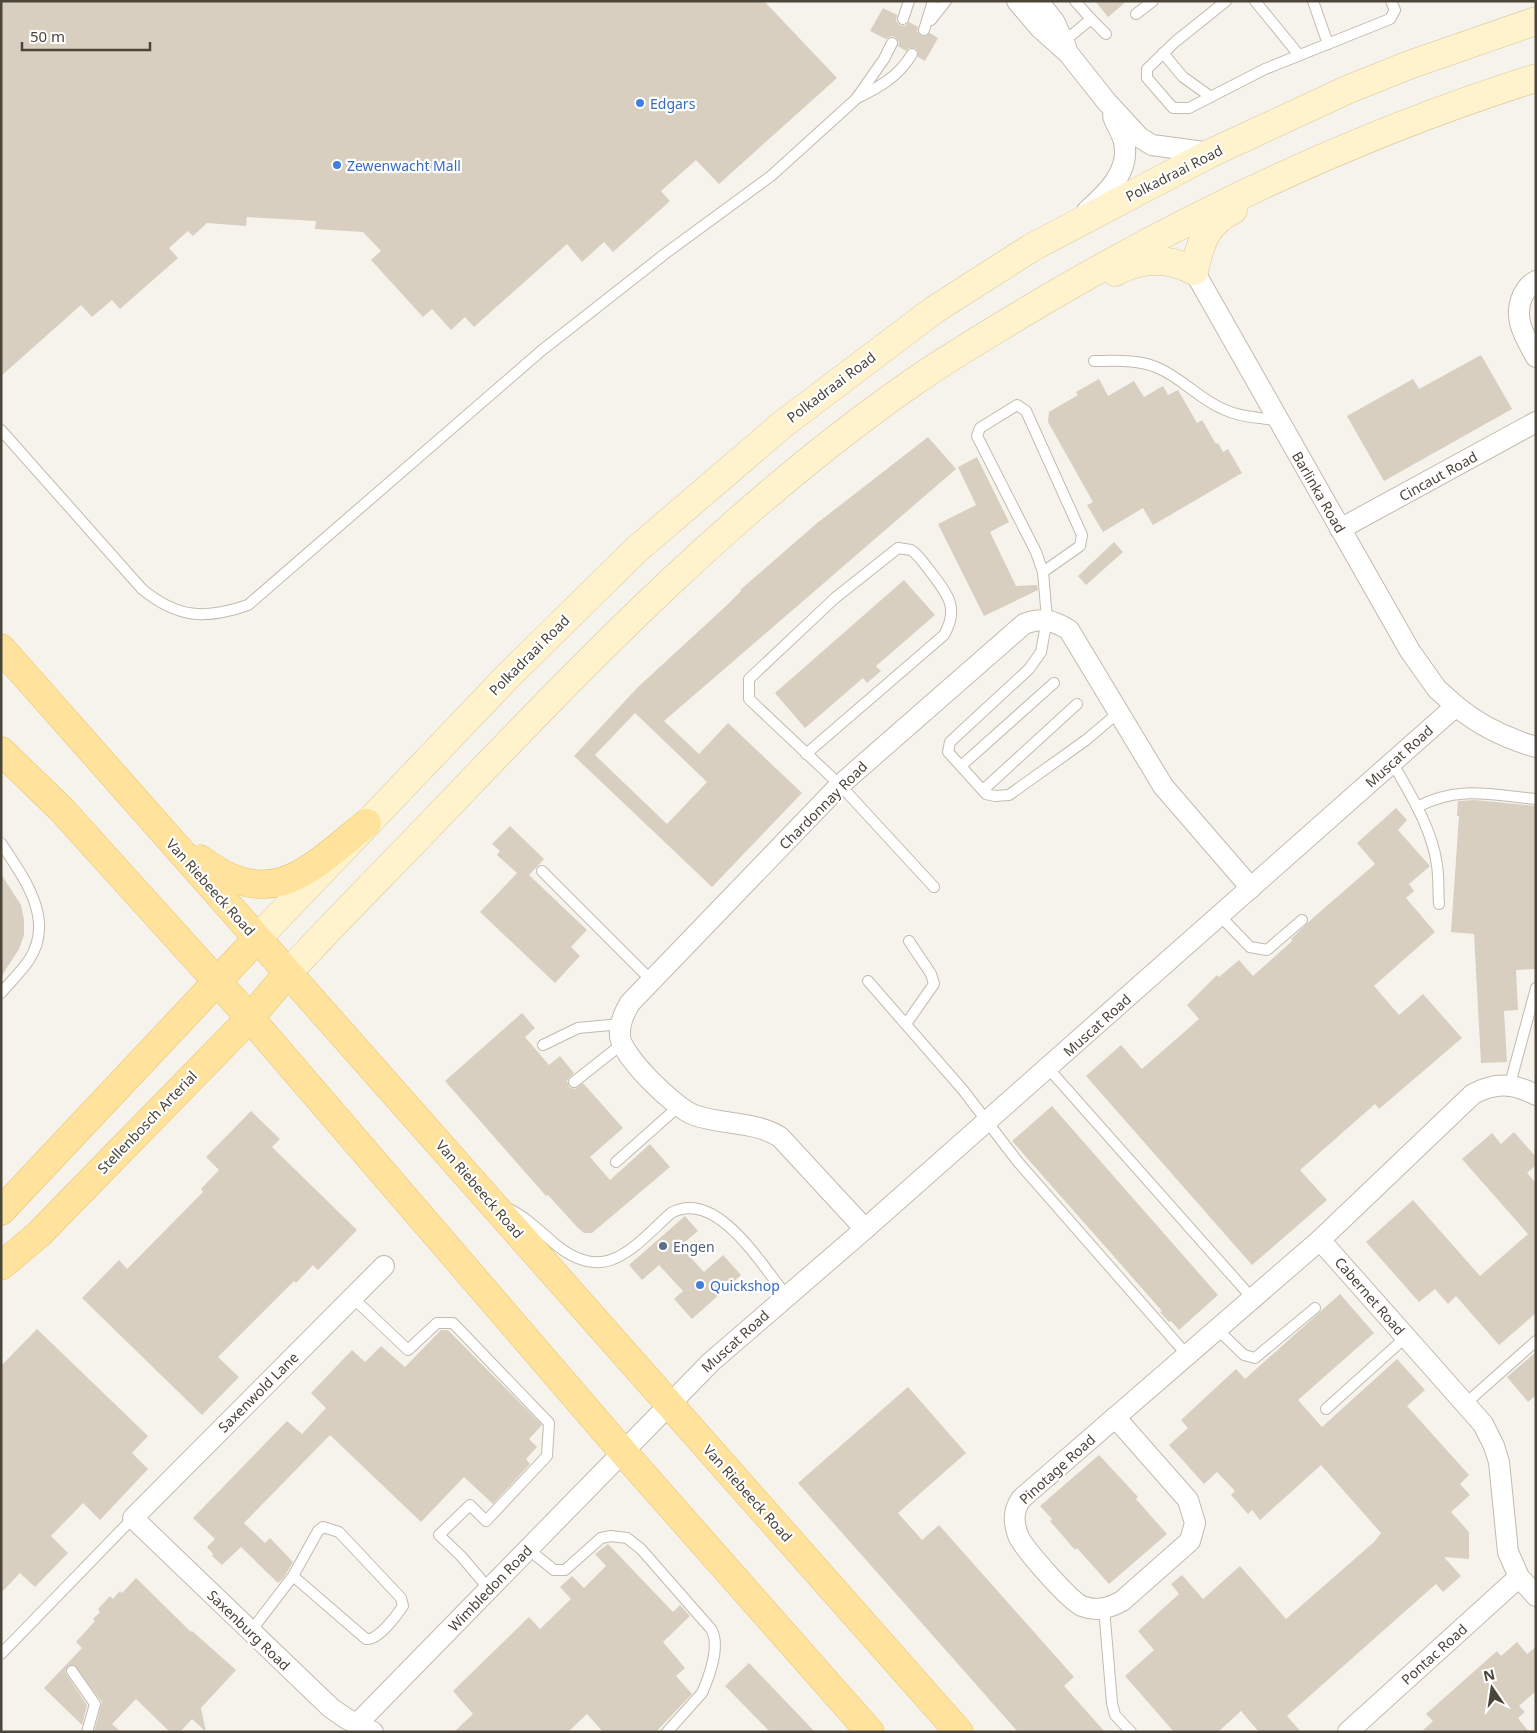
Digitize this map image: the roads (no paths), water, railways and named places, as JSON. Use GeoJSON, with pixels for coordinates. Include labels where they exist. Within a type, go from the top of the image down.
{"type":"FeatureCollection","features":[{"type":"Feature","properties":{"kind":"main road","name":"Polkadraai Road"},"geometry":{"type":"LineString","coordinates":[[257,939],[598,586],[703,490],[782,424],[940,306],[1066,229],[1211,153],[1349,89],[1409,65],[1536,21]]}},
{"type":"Feature","properties":{"kind":"main road"},"geometry":{"type":"LineString","coordinates":[[287,974],[550,698],[678,575],[756,506],[912,384],[994,330],[1137,247],[1337,150],[1431,113],[1536,78]]}},
{"type":"Feature","properties":{"kind":"main road"},"geometry":{"type":"LineString","coordinates":[[994,330],[1045,309],[1123,267],[1140,263],[1169,261],[1194,271],[1203,237],[1216,221],[1229,212],[1296,179],[1337,150]]}},
{"type":"Feature","properties":{"kind":"main road","name":"Van Riebeeck Road"},"geometry":{"type":"LineString","coordinates":[[1,648],[287,974],[959,1732]]}},
{"type":"Feature","properties":{"kind":"main road"},"geometry":{"type":"LineString","coordinates":[[1,751],[61,809],[250,1018],[623,1452],[870,1732]]}},
{"type":"Feature","properties":{"kind":"main road"},"geometry":{"type":"LineString","coordinates":[[160,830],[218,873],[244,883],[260,884],[291,880],[305,872],[367,823]]}},
{"type":"Feature","properties":{"kind":"main road"},"geometry":{"type":"LineString","coordinates":[[1,1211],[257,939]]}},
{"type":"Feature","properties":{"kind":"main road","name":"Stellenbosch Arterial"},"geometry":{"type":"LineString","coordinates":[[1,1266],[39,1234],[250,1018],[287,974]]}},
{"type":"Feature","properties":{"kind":"street"},"geometry":{"type":"LineString","coordinates":[[1017,1],[1040,28],[1064,47],[1106,101],[1139,136],[1152,145],[1211,153]]}},
{"type":"Feature","properties":{"kind":"street"},"geometry":{"type":"LineString","coordinates":[[1038,1],[1054,21],[1064,47]]}},
{"type":"Feature","properties":{"kind":"street"},"geometry":{"type":"LineString","coordinates":[[1066,229],[1112,186],[1124,160],[1123,139],[1106,101]]}},
{"type":"Feature","properties":{"kind":"street","name":"Barlinka Road"},"geometry":{"type":"LineString","coordinates":[[1194,271],[1422,671],[1456,706]]}},
{"type":"Feature","properties":{"kind":"street"},"geometry":{"type":"LineString","coordinates":[[1536,281],[1528,285],[1518,305],[1518,312],[1522,332],[1536,357]]}},
{"type":"Feature","properties":{"kind":"street","name":"Cincaut Road"},"geometry":{"type":"LineString","coordinates":[[1340,529],[1536,422]]}},
{"type":"Feature","properties":{"kind":"street"},"geometry":{"type":"LineString","coordinates":[[1047,619],[1069,630],[1162,786],[1251,888]]}},
{"type":"Feature","properties":{"kind":"street","name":"Chardonnay Road"},"geometry":{"type":"LineString","coordinates":[[622,1044],[621,1024],[630,1003],[840,785],[1024,624],[1034,620],[1047,619]]}},
{"type":"Feature","properties":{"kind":"street"},"geometry":{"type":"LineString","coordinates":[[1456,706],[1472,719],[1499,735],[1536,747]]}},
{"type":"Feature","properties":{"kind":"street","name":"Muscat Road"},"geometry":{"type":"LineString","coordinates":[[623,1452],[718,1356],[786,1295],[865,1229],[1456,706]]}},
{"type":"Feature","properties":{"kind":"street"},"geometry":{"type":"LineString","coordinates":[[622,1044],[627,1054],[678,1107],[696,1116],[767,1130],[780,1137],[865,1229]]}},
{"type":"Feature","properties":{"kind":"street"},"geometry":{"type":"LineString","coordinates":[[1320,1240],[1473,1094],[1486,1087],[1527,1087]]}},
{"type":"Feature","properties":{"kind":"street","name":"Pinotage Road"},"geometry":{"type":"LineString","coordinates":[[1104,1608],[1095,1609],[1082,1606],[1070,1598],[1019,1538],[1014,1514],[1021,1499],[1320,1240]]}},
{"type":"Feature","properties":{"kind":"street","name":"Cabernet Road"},"geometry":{"type":"LineString","coordinates":[[1320,1240],[1483,1424],[1494,1446],[1499,1462],[1506,1540],[1512,1562],[1519,1577],[1536,1596]]}},
{"type":"Feature","properties":{"kind":"street","name":"Saxenwold Lane"},"geometry":{"type":"LineString","coordinates":[[133,1518],[384,1266]]}},
{"type":"Feature","properties":{"kind":"street"},"geometry":{"type":"LineString","coordinates":[[1104,1608],[1122,1601],[1190,1541],[1195,1523],[1188,1500],[1115,1417]]}},
{"type":"Feature","properties":{"kind":"street","name":"Wimbledon Road"},"geometry":{"type":"LineString","coordinates":[[360,1729],[489,1589],[623,1452]]}},
{"type":"Feature","properties":{"kind":"street","name":"Saxenburg Road"},"geometry":{"type":"LineString","coordinates":[[133,1518],[331,1708],[360,1729]]}},
{"type":"Feature","properties":{"kind":"street","name":"Pontac Road"},"geometry":{"type":"LineString","coordinates":[[1348,1732],[1519,1577]]}},
{"type":"Feature","properties":{"kind":"lane"},"geometry":{"type":"LineString","coordinates":[[903,19],[909,1]]}},
{"type":"Feature","properties":{"kind":"lane"},"geometry":{"type":"LineString","coordinates":[[933,1],[926,27],[946,1]]}},
{"type":"Feature","properties":{"kind":"lane"},"geometry":{"type":"LineString","coordinates":[[1136,14],[1153,1]]}},
{"type":"Feature","properties":{"kind":"lane"},"geometry":{"type":"LineString","coordinates":[[1226,1],[1150,65],[1146,75],[1170,106],[1185,109],[1264,70],[1390,19],[1395,10],[1391,1]]}},
{"type":"Feature","properties":{"kind":"lane"},"geometry":{"type":"LineString","coordinates":[[1256,1],[1299,56]]}},
{"type":"Feature","properties":{"kind":"lane"},"geometry":{"type":"LineString","coordinates":[[1313,1],[1328,44]]}},
{"type":"Feature","properties":{"kind":"lane"},"geometry":{"type":"LineString","coordinates":[[1077,3],[1106,34]]}},
{"type":"Feature","properties":{"kind":"lane"},"geometry":{"type":"LineString","coordinates":[[1064,47],[1091,19]]}},
{"type":"Feature","properties":{"kind":"lane"},"geometry":{"type":"LineString","coordinates":[[1,430],[142,589],[157,601],[174,610],[194,614],[222,614],[248,605],[541,351],[666,253],[771,176],[856,99],[884,59],[892,43]]}},
{"type":"Feature","properties":{"kind":"lane"},"geometry":{"type":"LineString","coordinates":[[1163,53],[1183,77],[1211,97]]}},
{"type":"Feature","properties":{"kind":"lane"},"geometry":{"type":"LineString","coordinates":[[856,99],[890,80],[906,64],[912,54]]}},
{"type":"Feature","properties":{"kind":"lane"},"geometry":{"type":"LineString","coordinates":[[1094,361],[1134,362],[1158,367],[1209,403],[1224,410],[1243,417],[1279,421]]}},
{"type":"Feature","properties":{"kind":"lane"},"geometry":{"type":"LineString","coordinates":[[1043,572],[1080,546],[1082,535],[1026,411],[1018,405],[980,428],[977,436],[1030,538],[1043,572],[1047,619],[1041,652],[1029,669],[950,742],[948,752],[990,796],[1009,795],[1086,740],[1118,713]]}},
{"type":"Feature","properties":{"kind":"lane"},"geometry":{"type":"LineString","coordinates":[[806,754],[944,635],[949,626],[952,618],[948,596],[911,550],[898,548],[835,598],[749,680],[749,699],[806,754],[840,785],[934,887]]}},
{"type":"Feature","properties":{"kind":"lane"},"geometry":{"type":"LineString","coordinates":[[961,766],[1054,683]]}},
{"type":"Feature","properties":{"kind":"lane"},"geometry":{"type":"LineString","coordinates":[[983,790],[1077,704]]}},
{"type":"Feature","properties":{"kind":"lane"},"geometry":{"type":"LineString","coordinates":[[1392,762],[1417,808],[1434,850],[1437,865],[1439,904]]}},
{"type":"Feature","properties":{"kind":"lane"},"geometry":{"type":"LineString","coordinates":[[1417,808],[1439,797],[1459,793],[1536,799]]}},
{"type":"Feature","properties":{"kind":"lane"},"geometry":{"type":"LineString","coordinates":[[1,843],[28,884],[36,903],[39,918],[36,941],[29,960],[1,993]]}},
{"type":"Feature","properties":{"kind":"lane"},"geometry":{"type":"LineString","coordinates":[[542,871],[652,981]]}},
{"type":"Feature","properties":{"kind":"lane"},"geometry":{"type":"LineString","coordinates":[[1220,916],[1250,947],[1257,950],[1266,950],[1302,920]]}},
{"type":"Feature","properties":{"kind":"lane"},"geometry":{"type":"LineString","coordinates":[[906,1024],[934,984],[931,974],[909,941]]}},
{"type":"Feature","properties":{"kind":"lane"},"geometry":{"type":"LineString","coordinates":[[868,981],[987,1120],[1018,1162],[1187,1355]]}},
{"type":"Feature","properties":{"kind":"lane"},"geometry":{"type":"LineString","coordinates":[[1527,1087],[1536,988]]}},
{"type":"Feature","properties":{"kind":"lane"},"geometry":{"type":"LineString","coordinates":[[543,1045],[578,1028],[621,1024]]}},
{"type":"Feature","properties":{"kind":"lane"},"geometry":{"type":"LineString","coordinates":[[574,1082],[622,1044]]}},
{"type":"Feature","properties":{"kind":"lane"},"geometry":{"type":"LineString","coordinates":[[1048,1068],[1252,1298]]}},
{"type":"Feature","properties":{"kind":"lane"},"geometry":{"type":"LineString","coordinates":[[616,1162],[678,1107]]}},
{"type":"Feature","properties":{"kind":"lane"},"geometry":{"type":"LineString","coordinates":[[492,1203],[519,1214],[565,1252],[596,1264],[614,1259],[629,1250],[671,1213],[680,1208],[694,1208],[704,1211],[731,1227],[786,1295]]}},
{"type":"Feature","properties":{"kind":"lane"},"geometry":{"type":"LineString","coordinates":[[352,1297],[408,1350],[437,1323],[453,1323],[549,1423],[547,1456],[510,1498],[486,1521],[470,1505],[439,1535],[461,1556],[489,1589]]}},
{"type":"Feature","properties":{"kind":"lane"},"geometry":{"type":"LineString","coordinates":[[1216,1329],[1244,1355],[1255,1358],[1315,1308]]}},
{"type":"Feature","properties":{"kind":"lane"},"geometry":{"type":"LineString","coordinates":[[1326,1409],[1406,1337]]}},
{"type":"Feature","properties":{"kind":"lane"},"geometry":{"type":"LineString","coordinates":[[1465,1404],[1536,1341]]}},
{"type":"Feature","properties":{"kind":"lane"},"geometry":{"type":"LineString","coordinates":[[1,1654],[133,1518]]}},
{"type":"Feature","properties":{"kind":"lane"},"geometry":{"type":"LineString","coordinates":[[251,1631],[293,1576],[318,1532],[327,1527],[339,1532],[401,1598],[403,1606],[397,1616],[374,1638],[366,1639],[293,1576]]}},
{"type":"Feature","properties":{"kind":"lane"},"geometry":{"type":"LineString","coordinates":[[528,1549],[554,1570],[565,1570],[601,1538],[611,1536],[631,1540],[714,1633],[712,1657],[702,1693],[667,1732]]}},
{"type":"Feature","properties":{"kind":"lane"},"geometry":{"type":"LineString","coordinates":[[1104,1608],[1112,1703],[1115,1715],[1131,1732]]}},
{"type":"Feature","properties":{"kind":"lane"},"geometry":{"type":"LineString","coordinates":[[72,1671],[95,1704],[87,1732]]}},
{"type":"Feature","properties":{"kind":"place","name":"Edgars"},"geometry":{"type":"Point","coordinates":[640,103]}},
{"type":"Feature","properties":{"kind":"place","name":"Zewenwacht Mall"},"geometry":{"type":"Point","coordinates":[337,165]}},
{"type":"Feature","properties":{"kind":"place","name":"Engen"},"geometry":{"type":"Point","coordinates":[663,1246]}},
{"type":"Feature","properties":{"kind":"place","name":"Quickshop"},"geometry":{"type":"Point","coordinates":[700,1285]}}]}
